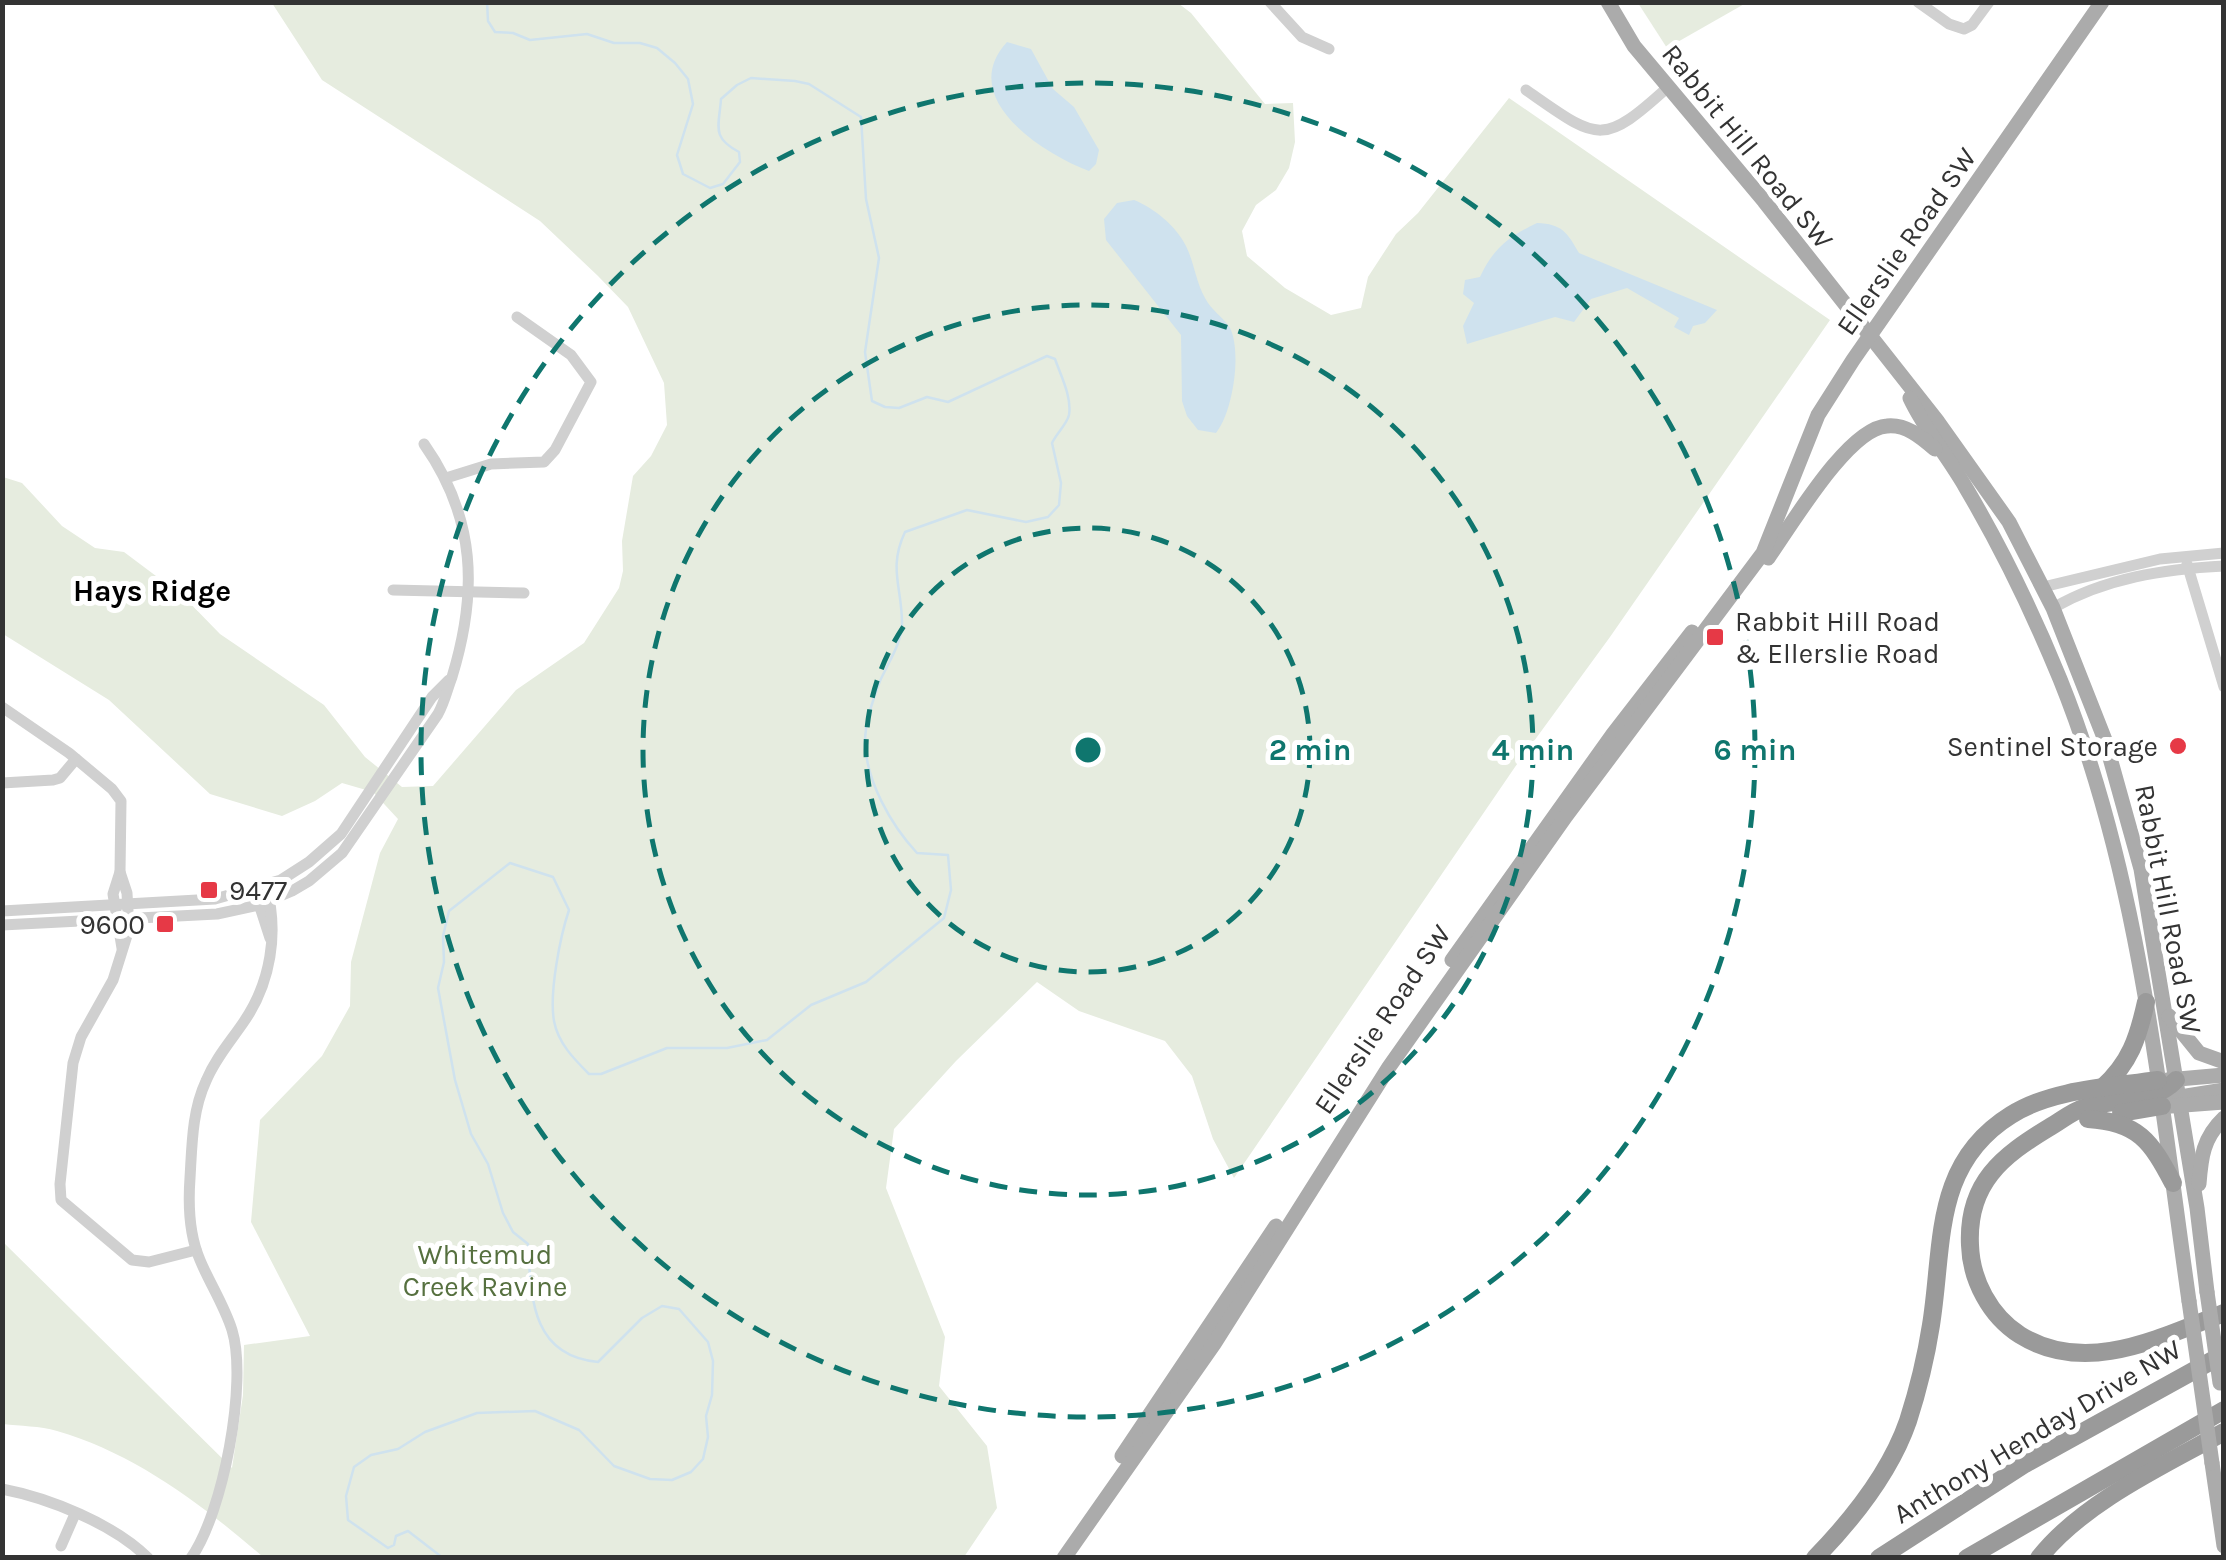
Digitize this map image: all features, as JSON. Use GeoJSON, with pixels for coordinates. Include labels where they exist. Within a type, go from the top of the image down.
{"type":"FeatureCollection","features":[{"type":"Feature","properties":{"kind":"highway"},"geometry":{"type":"LineString","coordinates":[[2102,1088],[2129,1060],[2146,1002]]}},
{"type":"Feature","properties":{"kind":"highway"},"geometry":{"type":"LineString","coordinates":[[1814,1558],[1878,1480],[1909,1418],[1931,1326],[1943,1219],[1959,1168],[1981,1140],[2014,1113],[2047,1100],[2102,1088],[2169,1093]]}},
{"type":"Feature","properties":{"kind":"highway"},"geometry":{"type":"LineString","coordinates":[[2052,1126],[2088,1119],[2169,1093]]}},
{"type":"Feature","properties":{"kind":"highway"},"geometry":{"type":"LineString","coordinates":[[2169,1093],[2081,1108],[2028,1139],[1997,1164],[1984,1181],[1973,1210],[1971,1263],[1982,1292],[2002,1320],[2036,1344],[2066,1353],[2134,1346],[2224,1313]]}},
{"type":"Feature","properties":{"kind":"highway"},"geometry":{"type":"LineString","coordinates":[[2088,1119],[2113,1120],[2134,1130],[2160,1159],[2173,1184]]}},
{"type":"Feature","properties":{"kind":"highway","name":"Anthony Henday Drive NW"},"geometry":{"type":"LineString","coordinates":[[1880,1558],[2025,1464],[2224,1354]]}},
{"type":"Feature","properties":{"kind":"highway"},"geometry":{"type":"LineString","coordinates":[[1967,1558],[2224,1409]]}},
{"type":"Feature","properties":{"kind":"highway"},"geometry":{"type":"LineString","coordinates":[[2039,1558],[2087,1514],[2224,1432]]}},
{"type":"Feature","properties":{"kind":"main road","name":"Rabbit Hill Road SW"},"geometry":{"type":"LineString","coordinates":[[1608,2],[1634,46],[1764,201],[2002,510],[2043,587],[2102,731],[2141,868],[2166,1013],[2169,1093]]}},
{"type":"Feature","properties":{"kind":"main road","name":"Ellerslie Road SW"},"geometry":{"type":"LineString","coordinates":[[1064,1558],[1214,1344],[1389,1067],[1566,816],[1763,553],[1818,416],[2102,2]]}},
{"type":"Feature","properties":{"kind":"main road","name":"Rabbit Hill Road SW"},"geometry":{"type":"LineString","coordinates":[[1893,364],[1914,408],[1949,460],[2031,612],[2073,714],[2105,810],[2169,1093]]}},
{"type":"Feature","properties":{"kind":"main road"},"geometry":{"type":"LineString","coordinates":[[1710,625],[1749,585],[1854,440],[1879,427],[1904,428],[1949,460]]}},
{"type":"Feature","properties":{"kind":"main road","name":"Ellerslie Road SW"},"geometry":{"type":"LineString","coordinates":[[1051,1558],[1222,1310],[1381,1061],[1578,780],[1774,522]]}},
{"type":"Feature","properties":{"kind":"main road"},"geometry":{"type":"LineString","coordinates":[[2031,612],[2045,619],[2081,701],[2102,731]]}},
{"type":"Feature","properties":{"kind":"main road"},"geometry":{"type":"LineString","coordinates":[[2166,1013],[2199,1053],[2224,1062]]}},
{"type":"Feature","properties":{"kind":"main road"},"geometry":{"type":"LineString","coordinates":[[2169,1093],[2224,1075]]}},
{"type":"Feature","properties":{"kind":"main road"},"geometry":{"type":"LineString","coordinates":[[2169,1093],[2224,1090]]}},
{"type":"Feature","properties":{"kind":"main road"},"geometry":{"type":"LineString","coordinates":[[2169,1093],[2224,1102]]}},
{"type":"Feature","properties":{"kind":"main road"},"geometry":{"type":"LineString","coordinates":[[2169,1093],[2173,1184],[2224,1546]]}},
{"type":"Feature","properties":{"kind":"main road"},"geometry":{"type":"LineString","coordinates":[[2169,1093],[2197,1208],[2224,1409]]}},
{"type":"Feature","properties":{"kind":"main road"},"geometry":{"type":"LineString","coordinates":[[2197,1208],[2206,1139],[2224,1118]]}},
{"type":"Feature","properties":{"kind":"street"},"geometry":{"type":"LineString","coordinates":[[1270,2],[1302,37],[1329,48]]}},
{"type":"Feature","properties":{"kind":"street"},"geometry":{"type":"LineString","coordinates":[[1918,2],[1949,24],[1964,29],[1972,25],[1988,2]]}},
{"type":"Feature","properties":{"kind":"street"},"geometry":{"type":"LineString","coordinates":[[1526,90],[1582,126],[1610,131],[1634,118],[1668,87]]}},
{"type":"Feature","properties":{"kind":"street"},"geometry":{"type":"LineString","coordinates":[[446,478],[490,464],[544,462],[555,450],[589,388],[588,374],[571,355],[517,317]]}},
{"type":"Feature","properties":{"kind":"street"},"geometry":{"type":"LineString","coordinates":[[2,925],[217,914],[265,903],[309,881],[356,836],[446,700],[465,635],[469,590],[464,537],[446,478],[424,444]]}},
{"type":"Feature","properties":{"kind":"street"},"geometry":{"type":"LineString","coordinates":[[2053,608],[2097,586],[2224,553]]}},
{"type":"Feature","properties":{"kind":"street"},"geometry":{"type":"LineString","coordinates":[[2186,562],[2224,687]]}},
{"type":"Feature","properties":{"kind":"street"},"geometry":{"type":"LineString","coordinates":[[2043,587],[2114,568],[2186,562],[2224,566]]}},
{"type":"Feature","properties":{"kind":"street"},"geometry":{"type":"LineString","coordinates":[[393,590],[524,594]]}},
{"type":"Feature","properties":{"kind":"street"},"geometry":{"type":"LineString","coordinates":[[2,911],[215,899],[261,887],[309,862],[341,834],[432,697],[451,678]]}},
{"type":"Feature","properties":{"kind":"street"},"geometry":{"type":"LineString","coordinates":[[4,712],[76,759],[112,789],[120,801],[120,872],[129,905],[128,939],[73,1063],[59,1194],[66,1206],[132,1260],[149,1262],[196,1250]]}},
{"type":"Feature","properties":{"kind":"street"},"geometry":{"type":"LineString","coordinates":[[2,783],[54,780],[76,759]]}},
{"type":"Feature","properties":{"kind":"street"},"geometry":{"type":"LineString","coordinates":[[120,872],[115,881],[114,906],[122,948]]}},
{"type":"Feature","properties":{"kind":"street"},"geometry":{"type":"LineString","coordinates":[[190,1558],[214,1511],[238,1375],[233,1332],[196,1250],[189,1197],[197,1106],[210,1071],[259,995],[266,974],[270,939],[261,887]]}},
{"type":"Feature","properties":{"kind":"street"},"geometry":{"type":"LineString","coordinates":[[2,1489],[76,1514],[120,1535],[148,1558]]}},
{"type":"Feature","properties":{"kind":"street"},"geometry":{"type":"LineString","coordinates":[[60,1546],[76,1514]]}},
{"type":"Feature","properties":{"kind":"green space","name":"Whitemud Creek Ravine"},"geometry":{"type":"Polygon","coordinates":[[[272,3],[1178,3],[1191,13],[1265,104],[1293,103],[1295,142],[1289,168],[1276,190],[1256,205],[1242,231],[1247,256],[1285,288],[1331,315],[1361,308],[1368,277],[1396,234],[1418,213],[1509,98],[1830,320],[1515,767],[1234,1178],[1213,1139],[1192,1076],[1165,1041],[1079,1011],[1037,982],[894,1129],[886,1188],[945,1337],[939,1386],[987,1446],[997,1508],[964,1557],[263,1557],[192,1500],[113,1453],[57,1431],[3,1424],[2,1241],[232,1468],[243,1395],[244,1345],[310,1336],[251,1222],[260,1120],[322,1056],[350,1006],[351,962],[380,853],[398,819],[373,792],[342,783],[282,816],[210,794],[109,700],[3,634],[3,477],[22,483],[62,526],[95,548],[124,552],[184,597],[220,634],[324,705],[365,757],[402,787],[433,786],[516,690],[584,643],[619,588],[633,476],[651,456],[667,425],[664,383],[628,307],[540,221],[322,80],[272,3]]]}},
{"type":"Feature","properties":{"kind":"green space"},"geometry":{"type":"Polygon","coordinates":[[[1638,3],[1746,3],[1667,48],[1638,3]]]}},
{"type":"Feature","properties":{"kind":"water"},"geometry":{"type":"Polygon","coordinates":[[[1007,42],[1031,49],[1053,89],[1074,107],[1099,150],[1096,164],[1089,171],[1029,137],[998,103],[992,83],[994,63],[1007,42]]]}},
{"type":"Feature","properties":{"kind":"water"},"geometry":{"type":"Polygon","coordinates":[[[1134,200],[1157,213],[1182,239],[1205,298],[1230,328],[1234,339],[1234,382],[1227,411],[1216,433],[1198,430],[1187,416],[1182,401],[1181,335],[1106,240],[1104,219],[1117,203],[1134,200]]]}},
{"type":"Feature","properties":{"kind":"water"},"geometry":{"type":"Polygon","coordinates":[[[1537,223],[1563,230],[1579,253],[1717,310],[1705,323],[1693,326],[1689,335],[1674,327],[1679,318],[1627,288],[1591,299],[1574,322],[1555,317],[1467,344],[1463,326],[1474,303],[1463,294],[1465,280],[1480,277],[1503,244],[1537,223]]]}},
{"type":"Feature","properties":{"kind":"waterway"},"geometry":{"type":"LineString","coordinates":[[443,1558],[408,1531],[396,1536],[394,1545],[388,1548],[348,1520],[346,1496],[354,1467],[371,1455],[398,1449],[425,1432],[477,1413],[535,1411],[579,1430],[614,1466],[650,1479],[672,1480],[691,1472],[703,1459],[713,1361],[708,1342],[679,1309],[662,1306],[642,1318],[598,1362],[576,1357],[547,1336],[534,1303],[528,1244],[513,1232],[503,1213],[488,1164],[471,1134],[455,1080],[438,988],[449,911],[510,863],[553,877],[569,910],[556,965],[554,1021],[563,1043],[589,1074],[601,1074],[667,1048],[727,1048],[767,1040],[811,1005],[866,982],[944,918],[951,890],[948,855],[917,853],[907,842],[882,802],[866,757],[870,711],[901,630],[897,567],[900,545],[905,532],[967,510],[1026,522],[1048,517],[1059,505],[1061,483],[1052,443],[1070,408],[1055,359],[1047,356],[948,402],[927,397],[899,408],[872,401],[865,352],[879,258],[866,199],[861,117],[809,84],[751,78],[721,99],[720,136],[739,152],[740,162],[723,184],[710,188],[683,174],[677,155],[693,104],[688,79],[675,63],[657,48],[640,43],[614,43],[587,34],[530,40],[513,33],[495,32],[488,21],[487,2]]}},
{"type":"Feature","properties":{"kind":"place","name":"Rabbit Hill Road & Ellerslie Road"},"geometry":{"type":"Point","coordinates":[1715,637]}},
{"type":"Feature","properties":{"kind":"place","name":"Sentinel Storage"},"geometry":{"type":"Point","coordinates":[2178,746]}},
{"type":"Feature","properties":{"kind":"place","name":"9477"},"geometry":{"type":"Point","coordinates":[209,890]}},
{"type":"Feature","properties":{"kind":"place","name":"9600"},"geometry":{"type":"Point","coordinates":[165,924]}},
{"type":"Feature","properties":{"kind":"district","name":"Hays Ridge"},"geometry":{"type":"Point","coordinates":[152,591]}}]}
